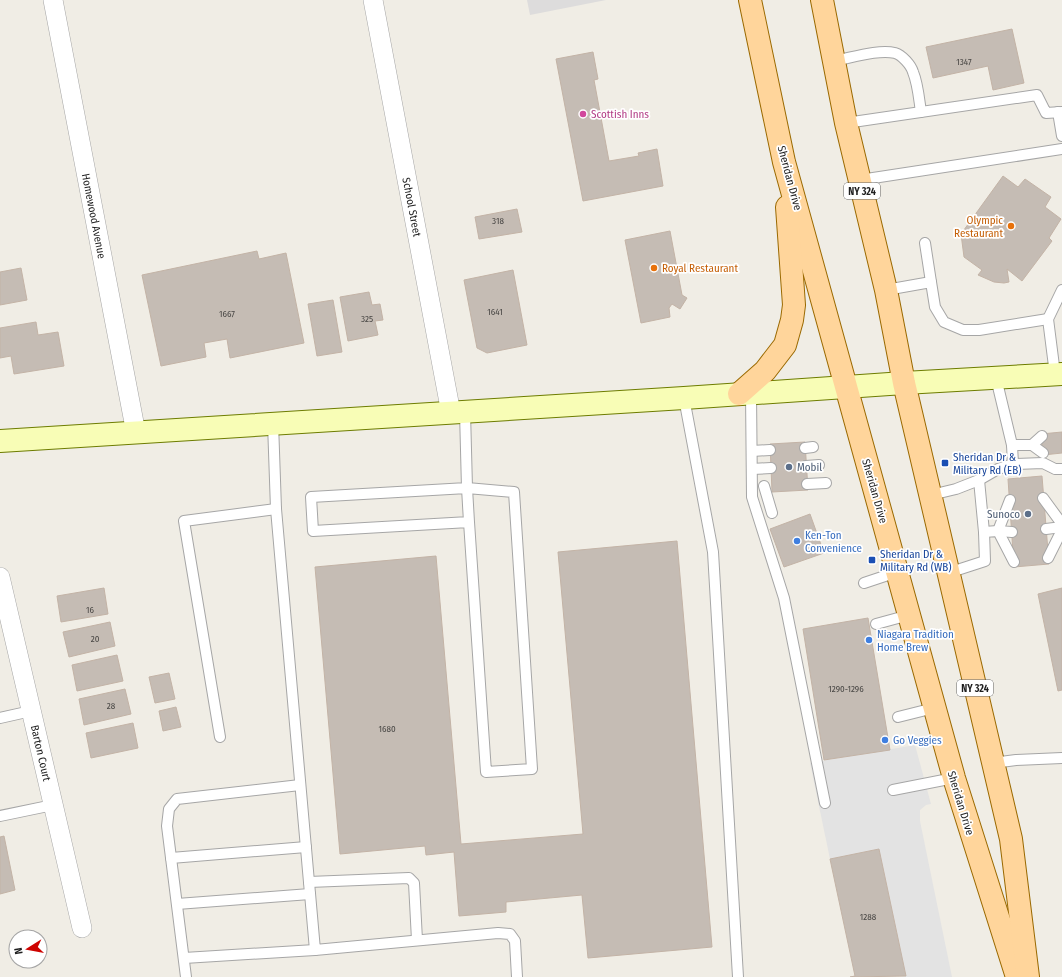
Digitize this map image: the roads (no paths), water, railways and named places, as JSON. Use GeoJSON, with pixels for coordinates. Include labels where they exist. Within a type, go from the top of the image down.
{"type":"FeatureCollection","features":[{"type":"Feature","properties":{"kind":"main road","name":"Sheridan Drive"},"geometry":{"type":"LineString","coordinates":[[750,0],[784,162],[954,778],[1017,977]]}},
{"type":"Feature","properties":{"kind":"main road","name":"NY 324"},"geometry":{"type":"LineString","coordinates":[[822,0],[846,123],[886,290],[904,383],[1011,839],[1028,977]]}},
{"type":"Feature","properties":{"kind":"main road"},"geometry":{"type":"LineString","coordinates":[[745,394],[785,345],[792,320],[794,305],[784,162]]}},
{"type":"Feature","properties":{"kind":"main road"},"geometry":{"type":"LineString","coordinates":[[0,441],[273,423],[458,413],[847,386],[1058,374]]}},
{"type":"Feature","properties":{"kind":"street","name":"Homewood Avenue"},"geometry":{"type":"LineString","coordinates":[[53,0],[136,433]]}},
{"type":"Feature","properties":{"kind":"street","name":"School Street"},"geometry":{"type":"LineString","coordinates":[[373,0],[458,413]]}},
{"type":"Feature","properties":{"kind":"street","name":"Barton Court"},"geometry":{"type":"LineString","coordinates":[[0,577],[82,928]]}},
{"type":"Feature","properties":{"kind":"lane"},"geometry":{"type":"LineString","coordinates":[[833,61],[886,52],[896,53],[910,66],[914,73],[921,112]]}},
{"type":"Feature","properties":{"kind":"lane"},"geometry":{"type":"LineString","coordinates":[[846,123],[1037,95],[1046,113],[1060,112],[1062,136]]}},
{"type":"Feature","properties":{"kind":"lane"},"geometry":{"type":"LineString","coordinates":[[860,180],[1062,149]]}},
{"type":"Feature","properties":{"kind":"lane"},"geometry":{"type":"LineString","coordinates":[[925,243],[935,307],[944,322],[963,330],[979,330],[1048,319]]}},
{"type":"Feature","properties":{"kind":"lane"},"geometry":{"type":"LineString","coordinates":[[886,290],[931,282]]}},
{"type":"Feature","properties":{"kind":"lane"},"geometry":{"type":"LineString","coordinates":[[1058,374],[1048,319],[1062,290]]}},
{"type":"Feature","properties":{"kind":"lane"},"geometry":{"type":"LineString","coordinates":[[996,378],[1012,445],[1012,464]]}},
{"type":"Feature","properties":{"kind":"lane"},"geometry":{"type":"LineString","coordinates":[[745,394],[752,451],[752,497],[784,598],[825,803]]}},
{"type":"Feature","properties":{"kind":"lane"},"geometry":{"type":"LineString","coordinates":[[684,398],[713,552],[738,977]]}},
{"type":"Feature","properties":{"kind":"lane"},"geometry":{"type":"LineString","coordinates":[[458,413],[466,488],[469,522],[486,772],[532,769],[514,492],[466,488],[311,497],[313,531],[469,522]]}},
{"type":"Feature","properties":{"kind":"lane"},"geometry":{"type":"LineString","coordinates":[[273,423],[276,510],[315,950]]}},
{"type":"Feature","properties":{"kind":"lane"},"geometry":{"type":"LineString","coordinates":[[1032,445],[1042,436]]}},
{"type":"Feature","properties":{"kind":"lane"},"geometry":{"type":"LineString","coordinates":[[1012,445],[1032,445],[1043,453]]}},
{"type":"Feature","properties":{"kind":"lane"},"geometry":{"type":"LineString","coordinates":[[752,451],[770,450]]}},
{"type":"Feature","properties":{"kind":"lane"},"geometry":{"type":"LineString","coordinates":[[931,495],[956,489],[1012,464],[1042,463],[1055,469],[1062,469]]}},
{"type":"Feature","properties":{"kind":"lane"},"geometry":{"type":"LineString","coordinates":[[806,466],[820,465]]}},
{"type":"Feature","properties":{"kind":"lane"},"geometry":{"type":"LineString","coordinates":[[752,469],[771,468]]}},
{"type":"Feature","properties":{"kind":"lane"},"geometry":{"type":"LineString","coordinates":[[948,573],[985,561],[979,480]]}},
{"type":"Feature","properties":{"kind":"lane"},"geometry":{"type":"LineString","coordinates":[[807,484],[826,483]]}},
{"type":"Feature","properties":{"kind":"lane"},"geometry":{"type":"LineString","coordinates":[[752,487],[768,486],[772,513]]}},
{"type":"Feature","properties":{"kind":"lane"},"geometry":{"type":"LineString","coordinates":[[1043,498],[1062,526],[1046,528]]}},
{"type":"Feature","properties":{"kind":"lane"},"geometry":{"type":"LineString","coordinates":[[1010,500],[998,531],[1014,562]]}},
{"type":"Feature","properties":{"kind":"lane"},"geometry":{"type":"LineString","coordinates":[[220,737],[184,521],[276,510]]}},
{"type":"Feature","properties":{"kind":"lane"},"geometry":{"type":"LineString","coordinates":[[1048,558],[1062,530]]}},
{"type":"Feature","properties":{"kind":"lane"},"geometry":{"type":"LineString","coordinates":[[984,532],[1012,532]]}},
{"type":"Feature","properties":{"kind":"lane"},"geometry":{"type":"LineString","coordinates":[[864,583],[897,572]]}},
{"type":"Feature","properties":{"kind":"lane"},"geometry":{"type":"LineString","coordinates":[[876,624],[909,615]]}},
{"type":"Feature","properties":{"kind":"lane"},"geometry":{"type":"LineString","coordinates":[[898,717],[934,708]]}},
{"type":"Feature","properties":{"kind":"lane"},"geometry":{"type":"LineString","coordinates":[[0,718],[31,711]]}},
{"type":"Feature","properties":{"kind":"lane"},"geometry":{"type":"LineString","coordinates":[[993,763],[1016,760],[1062,758]]}},
{"type":"Feature","properties":{"kind":"lane"},"geometry":{"type":"LineString","coordinates":[[893,790],[954,778]]}},
{"type":"Feature","properties":{"kind":"lane"},"geometry":{"type":"LineString","coordinates":[[186,977],[166,826],[169,809],[177,800],[300,785]]}},
{"type":"Feature","properties":{"kind":"lane"},"geometry":{"type":"LineString","coordinates":[[0,816],[53,805]]}},
{"type":"Feature","properties":{"kind":"lane"},"geometry":{"type":"LineString","coordinates":[[170,858],[306,847]]}},
{"type":"Feature","properties":{"kind":"lane"},"geometry":{"type":"LineString","coordinates":[[309,882],[409,878],[414,883],[417,940]]}},
{"type":"Feature","properties":{"kind":"lane"},"geometry":{"type":"LineString","coordinates":[[177,904],[310,894]]}},
{"type":"Feature","properties":{"kind":"lane"},"geometry":{"type":"LineString","coordinates":[[184,958],[315,950],[498,933],[510,934],[515,941],[517,977]]}},
{"type":"Feature","properties":{"kind":"place","name":"Scottish Inns"},"geometry":{"type":"Point","coordinates":[583,114]}},
{"type":"Feature","properties":{"kind":"place","name":"Olympic Restaurant"},"geometry":{"type":"Point","coordinates":[1011,226]}},
{"type":"Feature","properties":{"kind":"place","name":"Royal Restaurant"},"geometry":{"type":"Point","coordinates":[654,268]}},
{"type":"Feature","properties":{"kind":"place","name":"Sheridan Dr & Military Rd (EB)"},"geometry":{"type":"Point","coordinates":[945,463]}},
{"type":"Feature","properties":{"kind":"place","name":"Mobil"},"geometry":{"type":"Point","coordinates":[789,467]}},
{"type":"Feature","properties":{"kind":"place","name":"Sunoco"},"geometry":{"type":"Point","coordinates":[1028,514]}},
{"type":"Feature","properties":{"kind":"place","name":"Ken-Ton Convenience"},"geometry":{"type":"Point","coordinates":[797,541]}},
{"type":"Feature","properties":{"kind":"place","name":"Sheridan Dr & Military Rd (WB)"},"geometry":{"type":"Point","coordinates":[872,560]}},
{"type":"Feature","properties":{"kind":"place","name":"Niagara Tradition Home Brew"},"geometry":{"type":"Point","coordinates":[869,640]}},
{"type":"Feature","properties":{"kind":"place","name":"Go Veggies"},"geometry":{"type":"Point","coordinates":[885,740]}}]}
